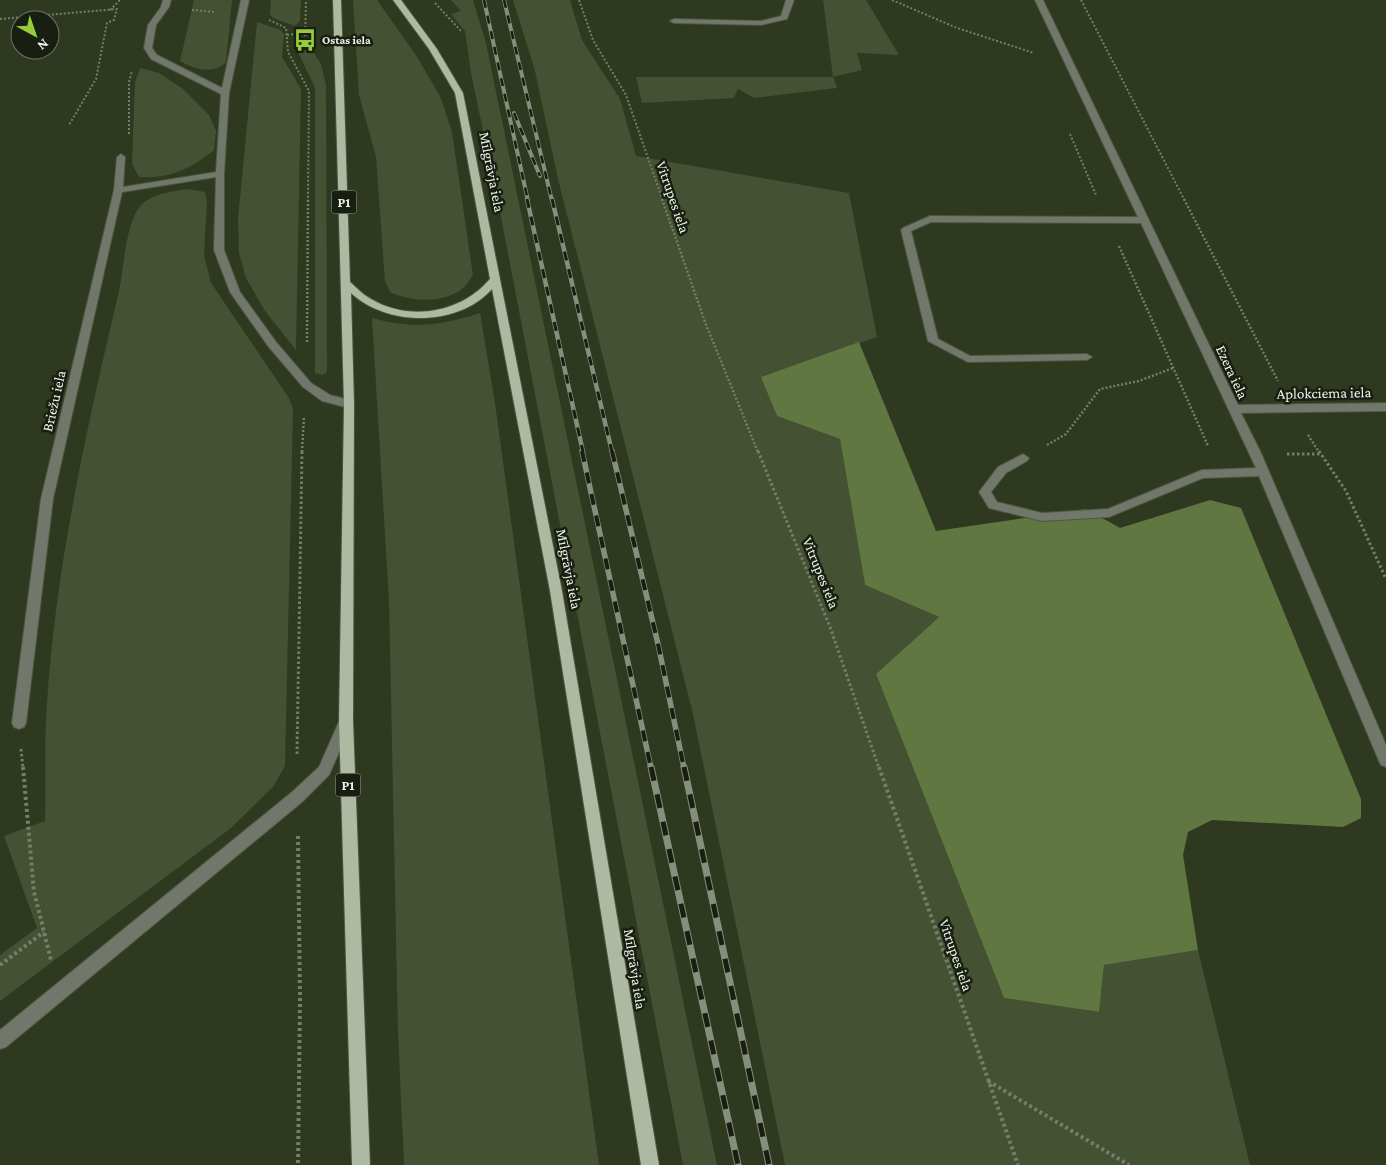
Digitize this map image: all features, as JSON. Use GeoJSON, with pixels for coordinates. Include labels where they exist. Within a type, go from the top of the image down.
{"type":"FeatureCollection","features":[{"type":"Feature","properties":{"kind":"main road","name":"P1"},"geometry":{"type":"LineString","coordinates":[[337,0],[347,284],[349,404],[346,720],[360,1165]]}},
{"type":"Feature","properties":{"kind":"main road","name":"Mīlgrāvja iela"},"geometry":{"type":"LineString","coordinates":[[397,0],[433,49],[459,93],[556,591],[650,1165]]}},
{"type":"Feature","properties":{"kind":"main road"},"geometry":{"type":"LineString","coordinates":[[347,284],[370,303],[402,314],[429,315],[457,308],[479,297],[495,280]]}},
{"type":"Feature","properties":{"kind":"street"},"geometry":{"type":"LineString","coordinates":[[167,0],[165,7],[152,25],[148,48],[154,57],[225,92]]}},
{"type":"Feature","properties":{"kind":"street"},"geometry":{"type":"LineString","coordinates":[[244,0],[225,92],[220,174],[219,250],[235,292],[272,344],[307,385],[326,398],[349,404]]}},
{"type":"Feature","properties":{"kind":"street"},"geometry":{"type":"LineString","coordinates":[[674,21],[761,23],[784,17],[790,0]]}},
{"type":"Feature","properties":{"kind":"street","name":"Ezera iela"},"geometry":{"type":"LineString","coordinates":[[1039,0],[1262,472],[1386,761]]}},
{"type":"Feature","properties":{"kind":"street","name":"Briežu iela"},"geometry":{"type":"LineString","coordinates":[[19,723],[47,499],[118,190],[121,157]]}},
{"type":"Feature","properties":{"kind":"street"},"geometry":{"type":"LineString","coordinates":[[118,190],[220,174]]}},
{"type":"Feature","properties":{"kind":"street"},"geometry":{"type":"LineString","coordinates":[[1087,357],[968,359],[933,341],[906,230],[930,219],[1144,220]]}},
{"type":"Feature","properties":{"kind":"street","name":"Aplokciema iela"},"geometry":{"type":"LineString","coordinates":[[1233,409],[1386,407]]}},
{"type":"Feature","properties":{"kind":"street"},"geometry":{"type":"LineString","coordinates":[[1023,458],[1002,470],[984,492],[994,505],[1042,517],[1109,513],[1202,474],[1262,472]]}},
{"type":"Feature","properties":{"kind":"street"},"geometry":{"type":"LineString","coordinates":[[0,1041],[297,797],[324,771],[346,720]]}},
{"type":"Feature","properties":{"kind":"path"},"geometry":{"type":"LineString","coordinates":[[109,10],[120,0]]}},
{"type":"Feature","properties":{"kind":"path"},"geometry":{"type":"LineString","coordinates":[[305,40],[306,0]]}},
{"type":"Feature","properties":{"kind":"path"},"geometry":{"type":"LineString","coordinates":[[432,0],[462,32]]}},
{"type":"Feature","properties":{"kind":"path","name":"Vitrupes iela"},"geometry":{"type":"LineString","coordinates":[[579,0],[593,40],[626,95],[705,322],[830,627],[1018,1165]]}},
{"type":"Feature","properties":{"kind":"path"},"geometry":{"type":"LineString","coordinates":[[892,0],[957,28],[1035,53]]}},
{"type":"Feature","properties":{"kind":"path"},"geometry":{"type":"LineString","coordinates":[[1081,0],[1145,127],[1312,442],[1346,491],[1386,579]]}},
{"type":"Feature","properties":{"kind":"path"},"geometry":{"type":"LineString","coordinates":[[0,19],[117,9],[114,20],[107,23],[96,79],[69,125]]}},
{"type":"Feature","properties":{"kind":"path"},"geometry":{"type":"LineString","coordinates":[[263,17],[286,28],[288,52],[309,91],[306,342]]}},
{"type":"Feature","properties":{"kind":"path"},"geometry":{"type":"LineString","coordinates":[[287,35],[305,33]]}},
{"type":"Feature","properties":{"kind":"path"},"geometry":{"type":"LineString","coordinates":[[121,157],[129,145],[128,82],[134,66],[154,57]]}},
{"type":"Feature","properties":{"kind":"path"},"geometry":{"type":"LineString","coordinates":[[1023,458],[1066,434],[1100,389],[1140,381],[1173,368]]}},
{"type":"Feature","properties":{"kind":"path"},"geometry":{"type":"LineString","coordinates":[[297,755],[304,418]]}},
{"type":"Feature","properties":{"kind":"path"},"geometry":{"type":"LineString","coordinates":[[19,723],[34,892],[60,991]]}},
{"type":"Feature","properties":{"kind":"path"},"geometry":{"type":"LineString","coordinates":[[298,837],[300,999],[298,1165]]}},
{"type":"Feature","properties":{"kind":"path"},"geometry":{"type":"LineString","coordinates":[[0,965],[44,932]]}},
{"type":"Feature","properties":{"kind":"path"},"geometry":{"type":"LineString","coordinates":[[988,1082],[1129,1165]]}},
{"type":"Feature","properties":{"kind":"green space"},"geometry":{"type":"Polygon","coordinates":[[[194,0],[232,0],[226,62],[210,70],[197,68],[180,61],[194,0]]]}},
{"type":"Feature","properties":{"kind":"green space"},"geometry":{"type":"Polygon","coordinates":[[[271,0],[301,0],[300,21],[295,26],[273,18],[270,14],[271,0]]]}},
{"type":"Feature","properties":{"kind":"green space"},"geometry":{"type":"Polygon","coordinates":[[[353,0],[377,0],[416,55],[441,98],[452,132],[473,275],[463,288],[447,297],[427,300],[408,298],[390,292],[385,281],[376,157],[359,95],[353,0]]]}},
{"type":"Feature","properties":{"kind":"green space"},"geometry":{"type":"Polygon","coordinates":[[[451,0],[473,0],[486,43],[717,1165],[683,1165],[501,217],[471,73],[465,31],[451,14],[461,11],[451,0]]]}},
{"type":"Feature","properties":{"kind":"green space"},"geometry":{"type":"Polygon","coordinates":[[[513,0],[570,0],[582,40],[620,99],[636,156],[849,193],[877,337],[762,377],[777,416],[840,439],[865,585],[939,617],[876,674],[1004,998],[1099,1012],[1104,965],[1198,950],[1250,1165],[785,1165],[693,714],[558,179],[535,71],[513,0]]]}},
{"type":"Feature","properties":{"kind":"green space"},"geometry":{"type":"Polygon","coordinates":[[[823,0],[866,0],[899,55],[857,53],[862,70],[833,77],[823,0]]]}},
{"type":"Feature","properties":{"kind":"green space"},"geometry":{"type":"Polygon","coordinates":[[[257,22],[281,30],[284,35],[282,57],[301,89],[296,350],[265,311],[246,278],[239,253],[238,219],[257,22]]]}},
{"type":"Feature","properties":{"kind":"green space"},"geometry":{"type":"Polygon","coordinates":[[[312,50],[321,64],[326,85],[327,372],[323,375],[315,373],[315,88],[298,52],[312,50]]]}},
{"type":"Feature","properties":{"kind":"green space"},"geometry":{"type":"Polygon","coordinates":[[[140,68],[159,73],[183,89],[209,115],[216,131],[214,150],[197,163],[170,174],[139,177],[132,164],[135,82],[140,68]]]}},
{"type":"Feature","properties":{"kind":"green space"},"geometry":{"type":"Polygon","coordinates":[[[636,77],[833,77],[837,88],[754,98],[738,89],[734,98],[642,103],[636,77]]]}},
{"type":"Feature","properties":{"kind":"green space"},"geometry":{"type":"Polygon","coordinates":[[[188,189],[205,192],[207,203],[204,255],[211,283],[289,398],[293,409],[285,766],[273,787],[231,828],[0,1001],[0,955],[37,928],[4,836],[45,821],[46,718],[51,651],[65,547],[74,496],[119,291],[126,244],[132,221],[142,204],[152,197],[164,193],[188,189]]]}},
{"type":"Feature","properties":{"kind":"green space"},"geometry":{"type":"Polygon","coordinates":[[[480,313],[495,403],[599,1165],[404,1165],[398,1033],[389,601],[372,318],[413,325],[452,321],[480,313]]]}},
{"type":"Feature","properties":{"kind":"green space"},"geometry":{"type":"Polygon","coordinates":[[[859,342],[936,531],[1086,509],[1120,528],[1210,500],[1241,508],[1361,799],[1361,818],[1343,827],[1212,820],[1188,832],[1183,855],[1198,950],[1104,965],[1099,1012],[1004,998],[876,674],[939,617],[865,585],[840,439],[777,416],[761,377],[859,342]]]}},
{"type":"Feature","properties":{"kind":"railway"},"geometry":{"type":"LineString","coordinates":[[484,0],[528,201]]}},
{"type":"Feature","properties":{"kind":"railway"},"geometry":{"type":"LineString","coordinates":[[504,0],[552,201]]}},
{"type":"Feature","properties":{"kind":"railway"},"geometry":{"type":"LineString","coordinates":[[514,113],[540,176]]}},
{"type":"Feature","properties":{"kind":"railway"},"geometry":{"type":"LineString","coordinates":[[527,199],[583,452]]}},
{"type":"Feature","properties":{"kind":"railway"},"geometry":{"type":"LineString","coordinates":[[552,199],[612,452]]}},
{"type":"Feature","properties":{"kind":"railway"},"geometry":{"type":"LineString","coordinates":[[582,451],[651,768]]}},
{"type":"Feature","properties":{"kind":"railway"},"geometry":{"type":"LineString","coordinates":[[612,451],[658,644],[684,768]]}},
{"type":"Feature","properties":{"kind":"railway"},"geometry":{"type":"LineString","coordinates":[[651,767],[738,1165]]}},
{"type":"Feature","properties":{"kind":"railway"},"geometry":{"type":"LineString","coordinates":[[684,767],[769,1165]]}},
{"type":"Feature","properties":{"kind":"place","name":"Ostas iela"},"geometry":{"type":"Point","coordinates":[305,40]}}]}
